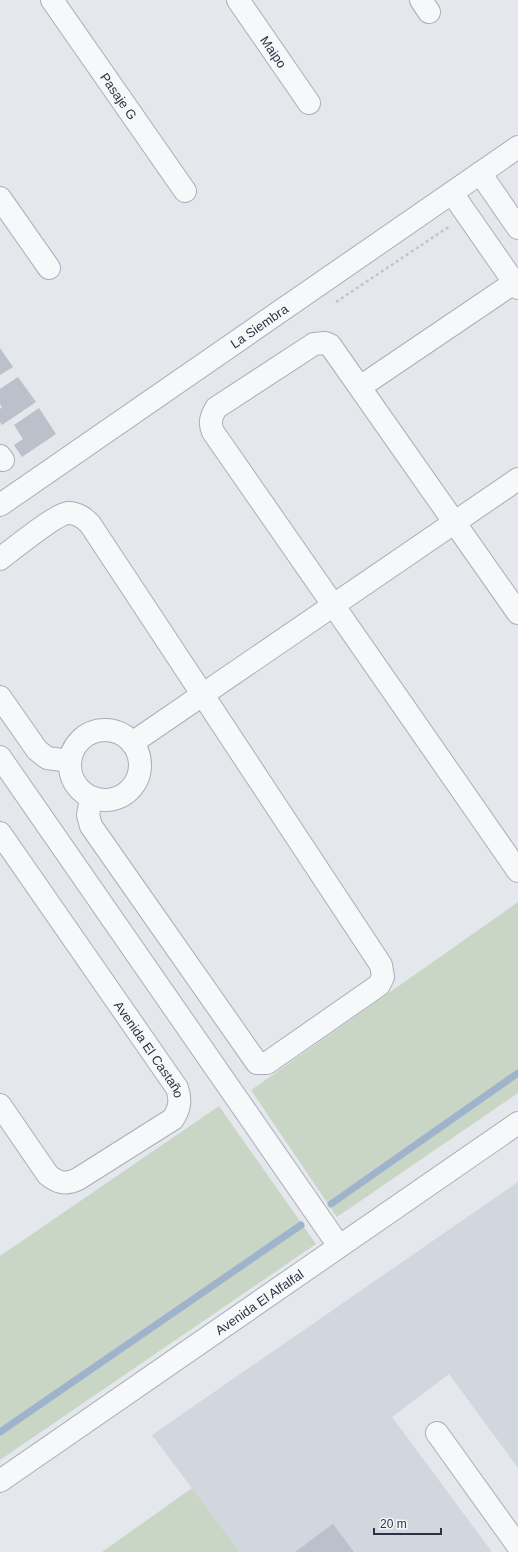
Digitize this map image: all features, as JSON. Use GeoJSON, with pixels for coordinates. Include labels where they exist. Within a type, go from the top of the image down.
{"type":"FeatureCollection","features":[{"type":"Feature","properties":{"kind":"street","name":"Pasaje G"},"geometry":{"type":"LineString","coordinates":[[52,0],[185,191]]}},
{"type":"Feature","properties":{"kind":"street","name":"Maipo"},"geometry":{"type":"LineString","coordinates":[[238,0],[309,103]]}},
{"type":"Feature","properties":{"kind":"street","name":"La Siembra"},"geometry":{"type":"LineString","coordinates":[[0,505],[518,147]]}},
{"type":"Feature","properties":{"kind":"street"},"geometry":{"type":"LineString","coordinates":[[480,173],[518,228]]}},
{"type":"Feature","properties":{"kind":"street"},"geometry":{"type":"LineString","coordinates":[[360,387],[517,284],[452,193]]}},
{"type":"Feature","properties":{"kind":"street"},"geometry":{"type":"LineString","coordinates":[[0,198],[49,268]]}},
{"type":"Feature","properties":{"kind":"street"},"geometry":{"type":"LineString","coordinates":[[518,614],[333,349],[325,343],[320,342],[314,344],[216,408],[212,415],[211,422],[213,432],[518,871]]}},
{"type":"Feature","properties":{"kind":"street"},"geometry":{"type":"LineString","coordinates":[[132,743],[518,479]]}},
{"type":"Feature","properties":{"kind":"street"},"geometry":{"type":"LineString","coordinates":[[0,558],[63,514],[76,514],[84,518],[203,694],[381,965],[382,977],[379,985],[267,1063],[257,1063],[91,826],[88,815],[91,798]]}},
{"type":"Feature","properties":{"kind":"street"},"geometry":{"type":"LineString","coordinates":[[0,697],[37,750],[47,758],[70,761]]}},
{"type":"Feature","properties":{"kind":"street"},"geometry":{"type":"LineString","coordinates":[[100,731],[112,731],[123,735],[132,743],[138,753],[140,765],[138,776],[132,787],[124,795],[113,799],[102,800],[91,798],[82,792],[74,783],[70,772],[70,761],[73,750],[80,741],[89,734],[100,731]]}},
{"type":"Feature","properties":{"kind":"street"},"geometry":{"type":"LineString","coordinates":[[0,757],[339,1246]]}},
{"type":"Feature","properties":{"kind":"street","name":"Avenida El Castaño"},"geometry":{"type":"LineString","coordinates":[[0,833],[177,1088],[180,1095],[180,1104],[178,1112],[173,1120],[78,1179],[67,1183],[54,1180],[48,1175],[0,1105]]}},
{"type":"Feature","properties":{"kind":"street","name":"Avenida El Alfalfal"},"geometry":{"type":"LineString","coordinates":[[0,1481],[518,1124]]}},
{"type":"Feature","properties":{"kind":"street"},"geometry":{"type":"LineString","coordinates":[[437,1433],[518,1546]]}},
{"type":"Feature","properties":{"kind":"shaded area"},"geometry":{"type":"Polygon","coordinates":[[[518,1182],[518,1468],[449,1374],[392,1417],[492,1552],[240,1552],[152,1435],[518,1182]]]}},
{"type":"Feature","properties":{"kind":"green space"},"geometry":{"type":"Polygon","coordinates":[[[518,902],[518,1093],[337,1217],[251,1090],[518,902]]]}},
{"type":"Feature","properties":{"kind":"green space"},"geometry":{"type":"Polygon","coordinates":[[[219,1106],[316,1244],[0,1460],[0,1256],[219,1106]]]}},
{"type":"Feature","properties":{"kind":"green space"},"geometry":{"type":"Polygon","coordinates":[[[192,1488],[240,1552],[102,1552],[192,1488]]]}},
{"type":"Feature","properties":{"kind":"building"},"geometry":{"type":"Polygon","coordinates":[[[0,348],[13,367],[0,375],[0,348]]]}},
{"type":"Feature","properties":{"kind":"building"},"geometry":{"type":"Polygon","coordinates":[[[18,377],[36,402],[2,425],[0,422],[0,409],[2,407],[0,404],[0,389],[18,377]]]}},
{"type":"Feature","properties":{"kind":"building"},"geometry":{"type":"Polygon","coordinates":[[[39,408],[56,434],[22,457],[14,445],[23,439],[14,425],[39,408]]]}},
{"type":"Feature","properties":{"kind":"building"},"geometry":{"type":"Polygon","coordinates":[[[333,1524],[354,1552],[295,1552],[333,1524]]]}},
{"type":"Feature","properties":{"kind":"waterway"},"geometry":{"type":"LineString","coordinates":[[331,1204],[518,1073]]}},
{"type":"Feature","properties":{"kind":"waterway"},"geometry":{"type":"LineString","coordinates":[[0,1432],[301,1225]]}}]}
